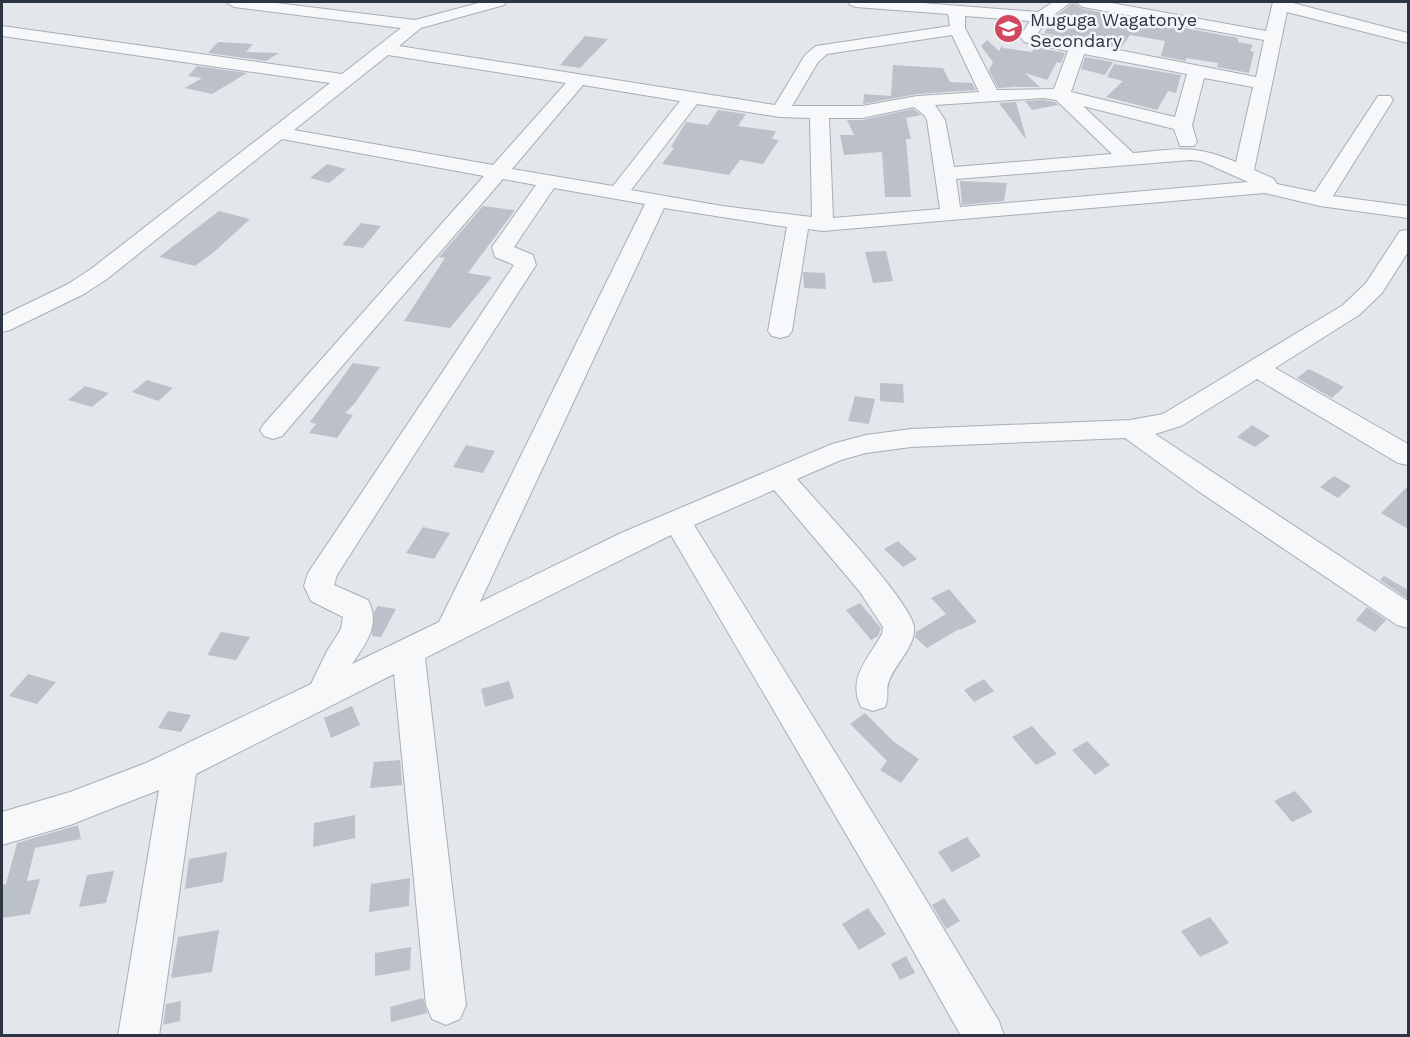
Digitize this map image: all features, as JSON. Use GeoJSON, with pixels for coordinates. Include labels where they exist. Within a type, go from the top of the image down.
{"type":"FeatureCollection","features":[{"type":"Feature","properties":{"kind":"street"},"geometry":{"type":"LineString","coordinates":[[234,2],[415,25]]}},
{"type":"Feature","properties":{"kind":"street"},"geometry":{"type":"LineString","coordinates":[[352,17],[375,2]]}},
{"type":"Feature","properties":{"kind":"street"},"geometry":{"type":"LineString","coordinates":[[2,325],[76,289],[99,274],[415,25],[498,2]]}},
{"type":"Feature","properties":{"kind":"street"},"geometry":{"type":"LineString","coordinates":[[856,2],[956,10],[1044,13]]}},
{"type":"Feature","properties":{"kind":"street"},"geometry":{"type":"LineString","coordinates":[[1029,2],[1044,13]]}},
{"type":"Feature","properties":{"kind":"street"},"geometry":{"type":"LineString","coordinates":[[1063,2],[1044,13],[1028,36],[1030,38],[1263,84]]}},
{"type":"Feature","properties":{"kind":"street"},"geometry":{"type":"LineString","coordinates":[[1083,2],[1273,37]]}},
{"type":"Feature","properties":{"kind":"street"},"geometry":{"type":"LineString","coordinates":[[1244,174],[1281,3],[1408,38]]}},
{"type":"Feature","properties":{"kind":"street"},"geometry":{"type":"LineString","coordinates":[[956,10],[957,28],[990,95]]}},
{"type":"Feature","properties":{"kind":"street"},"geometry":{"type":"LineString","coordinates":[[780,111],[811,59],[822,50],[957,28]]}},
{"type":"Feature","properties":{"kind":"street"},"geometry":{"type":"LineString","coordinates":[[2,31],[345,80]]}},
{"type":"Feature","properties":{"kind":"street"},"geometry":{"type":"LineString","coordinates":[[384,49],[780,111],[862,112],[917,101],[990,95],[1060,95],[1183,125]]}},
{"type":"Feature","properties":{"kind":"street"},"geometry":{"type":"LineString","coordinates":[[1060,95],[1077,49]]}},
{"type":"Feature","properties":{"kind":"street"},"geometry":{"type":"LineString","coordinates":[[1190,153],[1183,125],[1196,72]]}},
{"type":"Feature","properties":{"kind":"street"},"geometry":{"type":"LineString","coordinates":[[273,430],[578,80]]}},
{"type":"Feature","properties":{"kind":"street"},"geometry":{"type":"LineString","coordinates":[[1060,95],[1128,159]]}},
{"type":"Feature","properties":{"kind":"street"},"geometry":{"type":"LineString","coordinates":[[618,193],[692,98]]}},
{"type":"Feature","properties":{"kind":"street"},"geometry":{"type":"LineString","coordinates":[[1320,200],[1384,100]]}},
{"type":"Feature","properties":{"kind":"street"},"geometry":{"type":"LineString","coordinates":[[917,101],[932,112],[936,120],[951,214]]}},
{"type":"Feature","properties":{"kind":"street"},"geometry":{"type":"LineString","coordinates":[[819,113],[823,225]]}},
{"type":"Feature","properties":{"kind":"street"},"geometry":{"type":"LineString","coordinates":[[278,133],[657,201],[823,225],[1265,187],[1320,200],[1408,212]]}},
{"type":"Feature","properties":{"kind":"street"},"geometry":{"type":"LineString","coordinates":[[945,174],[1190,153],[1205,156],[1268,182],[1265,187]]}},
{"type":"Feature","properties":{"kind":"street"},"geometry":{"type":"LineString","coordinates":[[323,695],[338,660],[356,635],[360,620],[357,609],[321,593],[319,585],[323,573],[525,265],[525,260],[503,252],[503,247],[548,182]]}},
{"type":"Feature","properties":{"kind":"street"},"geometry":{"type":"LineString","coordinates":[[450,632],[657,201]]}},
{"type":"Feature","properties":{"kind":"street"},"geometry":{"type":"LineString","coordinates":[[780,331],[798,223]]}},
{"type":"Feature","properties":{"kind":"street"},"geometry":{"type":"LineString","coordinates":[[2,828],[108,796],[180,765],[631,541],[832,453],[866,444],[911,438],[1130,429],[1172,420],[1351,310],[1374,288],[1408,236]]}},
{"type":"Feature","properties":{"kind":"street"},"geometry":{"type":"LineString","coordinates":[[1257,368],[1408,456]]}},
{"type":"Feature","properties":{"kind":"street"},"geometry":{"type":"LineString","coordinates":[[1130,429],[1208,484],[1408,616]]}},
{"type":"Feature","properties":{"kind":"street"},"geometry":{"type":"LineString","coordinates":[[779,477],[871,584],[898,625],[898,635],[871,682],[873,697]]}},
{"type":"Feature","properties":{"kind":"street"},"geometry":{"type":"LineString","coordinates":[[677,521],[984,1035]]}},
{"type":"Feature","properties":{"kind":"street"},"geometry":{"type":"LineString","coordinates":[[408,652],[446,1005]]}},
{"type":"Feature","properties":{"kind":"street"},"geometry":{"type":"LineString","coordinates":[[138,1035],[180,765]]}},
{"type":"Feature","properties":{"kind":"building"},"geometry":{"type":"Polygon","coordinates":[[[1073,3],[1083,9],[1238,38],[1238,42],[1253,45],[1250,51],[1254,52],[1249,73],[1217,67],[1218,63],[1186,58],[1186,61],[1161,56],[1165,41],[1130,35],[1121,48],[1044,33],[1057,15],[1073,3]]]}},
{"type":"Feature","properties":{"kind":"building"},"geometry":{"type":"Polygon","coordinates":[[[585,36],[608,39],[580,68],[560,65],[585,36]]]}},
{"type":"Feature","properties":{"kind":"building"},"geometry":{"type":"Polygon","coordinates":[[[987,40],[999,51],[1002,45],[1003,48],[1032,52],[1035,47],[1065,53],[1061,63],[1057,62],[1047,80],[1025,73],[1040,87],[1014,87],[1012,85],[1013,87],[998,88],[989,70],[993,62],[981,46],[987,40]]]}},
{"type":"Feature","properties":{"kind":"building"},"geometry":{"type":"Polygon","coordinates":[[[218,42],[253,44],[246,52],[279,53],[266,61],[208,53],[218,42]]]}},
{"type":"Feature","properties":{"kind":"building"},"geometry":{"type":"Polygon","coordinates":[[[1085,57],[1113,62],[1105,75],[1081,69],[1085,57]]]}},
{"type":"Feature","properties":{"kind":"building"},"geometry":{"type":"Polygon","coordinates":[[[1114,64],[1181,75],[1176,93],[1168,91],[1157,110],[1106,97],[1123,81],[1107,77],[1114,64]]]}},
{"type":"Feature","properties":{"kind":"building"},"geometry":{"type":"Polygon","coordinates":[[[893,65],[943,68],[950,82],[972,83],[976,90],[917,94],[863,104],[864,94],[891,96],[893,65]]]}},
{"type":"Feature","properties":{"kind":"building"},"geometry":{"type":"Polygon","coordinates":[[[197,66],[247,73],[212,94],[185,88],[202,78],[188,76],[197,66]]]}},
{"type":"Feature","properties":{"kind":"building"},"geometry":{"type":"Polygon","coordinates":[[[1025,101],[1055,102],[1058,105],[1032,110],[1025,101]]]}},
{"type":"Feature","properties":{"kind":"building"},"geometry":{"type":"Polygon","coordinates":[[[1016,102],[1026,138],[999,103],[1016,102]]]}},
{"type":"Feature","properties":{"kind":"building"},"geometry":{"type":"Polygon","coordinates":[[[913,109],[921,115],[906,118],[911,139],[906,139],[911,197],[885,197],[882,152],[844,155],[840,135],[854,135],[847,120],[862,120],[913,109]]]}},
{"type":"Feature","properties":{"kind":"building"},"geometry":{"type":"Polygon","coordinates":[[[718,110],[746,114],[738,126],[776,131],[772,139],[779,140],[763,164],[740,160],[729,175],[662,164],[674,148],[671,147],[686,122],[708,125],[718,110]]]}},
{"type":"Feature","properties":{"kind":"building"},"geometry":{"type":"Polygon","coordinates":[[[327,164],[346,169],[329,183],[310,178],[327,164]]]}},
{"type":"Feature","properties":{"kind":"building"},"geometry":{"type":"Polygon","coordinates":[[[960,181],[1007,183],[1004,201],[962,205],[960,181]]]}},
{"type":"Feature","properties":{"kind":"building"},"geometry":{"type":"Polygon","coordinates":[[[483,206],[515,210],[468,273],[492,277],[450,328],[404,321],[445,258],[439,257],[483,206]]]}},
{"type":"Feature","properties":{"kind":"building"},"geometry":{"type":"Polygon","coordinates":[[[219,211],[250,219],[195,266],[159,257],[219,211]]]}},
{"type":"Feature","properties":{"kind":"building"},"geometry":{"type":"Polygon","coordinates":[[[361,223],[381,226],[363,248],[342,245],[361,223]]]}},
{"type":"Feature","properties":{"kind":"building"},"geometry":{"type":"Polygon","coordinates":[[[886,251],[893,281],[873,283],[865,252],[886,251]]]}},
{"type":"Feature","properties":{"kind":"building"},"geometry":{"type":"Polygon","coordinates":[[[803,272],[825,273],[826,289],[804,288],[803,272]]]}},
{"type":"Feature","properties":{"kind":"building"},"geometry":{"type":"Polygon","coordinates":[[[353,363],[380,367],[355,403],[345,413],[353,415],[337,438],[309,433],[316,424],[310,422],[353,363]]]}},
{"type":"Feature","properties":{"kind":"building"},"geometry":{"type":"Polygon","coordinates":[[[1309,369],[1344,387],[1332,398],[1297,378],[1309,369]]]}},
{"type":"Feature","properties":{"kind":"building"},"geometry":{"type":"Polygon","coordinates":[[[147,380],[173,388],[158,401],[132,392],[147,380]]]}},
{"type":"Feature","properties":{"kind":"building"},"geometry":{"type":"Polygon","coordinates":[[[880,383],[903,384],[904,403],[880,401],[880,383]]]}},
{"type":"Feature","properties":{"kind":"building"},"geometry":{"type":"Polygon","coordinates":[[[85,386],[109,393],[92,407],[68,400],[85,386]]]}},
{"type":"Feature","properties":{"kind":"building"},"geometry":{"type":"Polygon","coordinates":[[[855,396],[875,399],[869,424],[848,421],[855,396]]]}},
{"type":"Feature","properties":{"kind":"building"},"geometry":{"type":"Polygon","coordinates":[[[1252,425],[1270,436],[1255,447],[1237,437],[1252,425]]]}},
{"type":"Feature","properties":{"kind":"building"},"geometry":{"type":"Polygon","coordinates":[[[466,445],[495,451],[483,473],[453,467],[466,445]]]}},
{"type":"Feature","properties":{"kind":"building"},"geometry":{"type":"Polygon","coordinates":[[[1334,476],[1351,486],[1338,498],[1320,487],[1334,476]]]}},
{"type":"Feature","properties":{"kind":"building"},"geometry":{"type":"Polygon","coordinates":[[[1408,486],[1408,529],[1381,513],[1408,486]]]}},
{"type":"Feature","properties":{"kind":"building"},"geometry":{"type":"Polygon","coordinates":[[[423,527],[450,533],[434,559],[406,553],[423,527]]]}},
{"type":"Feature","properties":{"kind":"building"},"geometry":{"type":"Polygon","coordinates":[[[898,541],[917,559],[903,567],[884,549],[898,541]]]}},
{"type":"Feature","properties":{"kind":"building"},"geometry":{"type":"Polygon","coordinates":[[[1384,576],[1408,590],[1408,599],[1380,580],[1384,576]]]}},
{"type":"Feature","properties":{"kind":"building"},"geometry":{"type":"Polygon","coordinates":[[[949,589],[977,622],[959,629],[927,648],[915,637],[916,632],[946,614],[931,598],[949,589]]]}},
{"type":"Feature","properties":{"kind":"building"},"geometry":{"type":"Polygon","coordinates":[[[860,603],[881,628],[878,636],[871,640],[846,610],[860,603]]]}},
{"type":"Feature","properties":{"kind":"building"},"geometry":{"type":"Polygon","coordinates":[[[378,606],[396,609],[381,637],[372,636],[374,612],[378,606]]]}},
{"type":"Feature","properties":{"kind":"building"},"geometry":{"type":"Polygon","coordinates":[[[1367,607],[1386,620],[1375,632],[1356,620],[1367,607]]]}},
{"type":"Feature","properties":{"kind":"building"},"geometry":{"type":"Polygon","coordinates":[[[221,632],[250,637],[236,660],[207,655],[221,632]]]}},
{"type":"Feature","properties":{"kind":"building"},"geometry":{"type":"Polygon","coordinates":[[[28,674],[56,682],[37,704],[9,696],[28,674]]]}},
{"type":"Feature","properties":{"kind":"building"},"geometry":{"type":"Polygon","coordinates":[[[984,679],[994,691],[974,702],[964,690],[984,679]]]}},
{"type":"Feature","properties":{"kind":"building"},"geometry":{"type":"Polygon","coordinates":[[[509,681],[514,698],[485,707],[481,689],[509,681]]]}},
{"type":"Feature","properties":{"kind":"building"},"geometry":{"type":"Polygon","coordinates":[[[352,706],[360,725],[331,738],[324,718],[352,706]]]}},
{"type":"Feature","properties":{"kind":"building"},"geometry":{"type":"Polygon","coordinates":[[[168,711],[191,715],[181,732],[158,728],[168,711]]]}},
{"type":"Feature","properties":{"kind":"building"},"geometry":{"type":"Polygon","coordinates":[[[865,713],[893,741],[919,759],[901,783],[880,770],[887,761],[850,724],[865,713]]]}},
{"type":"Feature","properties":{"kind":"building"},"geometry":{"type":"Polygon","coordinates":[[[1032,726],[1057,754],[1036,765],[1012,737],[1032,726]]]}},
{"type":"Feature","properties":{"kind":"building"},"geometry":{"type":"Polygon","coordinates":[[[1087,741],[1110,765],[1095,775],[1072,750],[1087,741]]]}},
{"type":"Feature","properties":{"kind":"building"},"geometry":{"type":"Polygon","coordinates":[[[400,760],[402,785],[370,788],[374,762],[400,760]]]}},
{"type":"Feature","properties":{"kind":"building"},"geometry":{"type":"Polygon","coordinates":[[[1295,791],[1313,812],[1292,822],[1274,801],[1295,791]]]}},
{"type":"Feature","properties":{"kind":"building"},"geometry":{"type":"Polygon","coordinates":[[[355,815],[355,838],[313,847],[314,823],[355,815]]]}},
{"type":"Feature","properties":{"kind":"building"},"geometry":{"type":"Polygon","coordinates":[[[78,825],[81,839],[35,848],[27,881],[40,879],[30,914],[2,918],[2,885],[6,884],[17,843],[78,825]]]}},
{"type":"Feature","properties":{"kind":"building"},"geometry":{"type":"Polygon","coordinates":[[[967,837],[981,856],[952,872],[938,852],[967,837]]]}},
{"type":"Feature","properties":{"kind":"building"},"geometry":{"type":"Polygon","coordinates":[[[227,852],[223,882],[185,889],[189,859],[227,852]]]}},
{"type":"Feature","properties":{"kind":"building"},"geometry":{"type":"Polygon","coordinates":[[[114,871],[106,903],[79,907],[87,875],[114,871]]]}},
{"type":"Feature","properties":{"kind":"building"},"geometry":{"type":"Polygon","coordinates":[[[410,878],[409,906],[369,912],[371,884],[410,878]]]}},
{"type":"Feature","properties":{"kind":"building"},"geometry":{"type":"Polygon","coordinates":[[[944,898],[960,921],[946,929],[932,905],[944,898]]]}},
{"type":"Feature","properties":{"kind":"building"},"geometry":{"type":"Polygon","coordinates":[[[868,908],[886,934],[859,950],[842,924],[868,908]]]}},
{"type":"Feature","properties":{"kind":"building"},"geometry":{"type":"Polygon","coordinates":[[[1210,917],[1229,943],[1200,957],[1181,931],[1210,917]]]}},
{"type":"Feature","properties":{"kind":"building"},"geometry":{"type":"Polygon","coordinates":[[[219,930],[212,972],[171,978],[178,937],[219,930]]]}},
{"type":"Feature","properties":{"kind":"building"},"geometry":{"type":"Polygon","coordinates":[[[411,947],[410,970],[375,976],[375,953],[411,947]]]}},
{"type":"Feature","properties":{"kind":"building"},"geometry":{"type":"Polygon","coordinates":[[[906,956],[915,973],[900,980],[891,964],[906,956]]]}},
{"type":"Feature","properties":{"kind":"building"},"geometry":{"type":"Polygon","coordinates":[[[423,998],[427,1013],[391,1022],[390,1007],[423,998]]]}},
{"type":"Feature","properties":{"kind":"building"},"geometry":{"type":"Polygon","coordinates":[[[181,1001],[180,1021],[163,1025],[166,1004],[181,1001]]]}},
{"type":"Feature","properties":{"kind":"place","name":"Muguga Wagatonye Secondary"},"geometry":{"type":"Point","coordinates":[1009,29]}}]}
